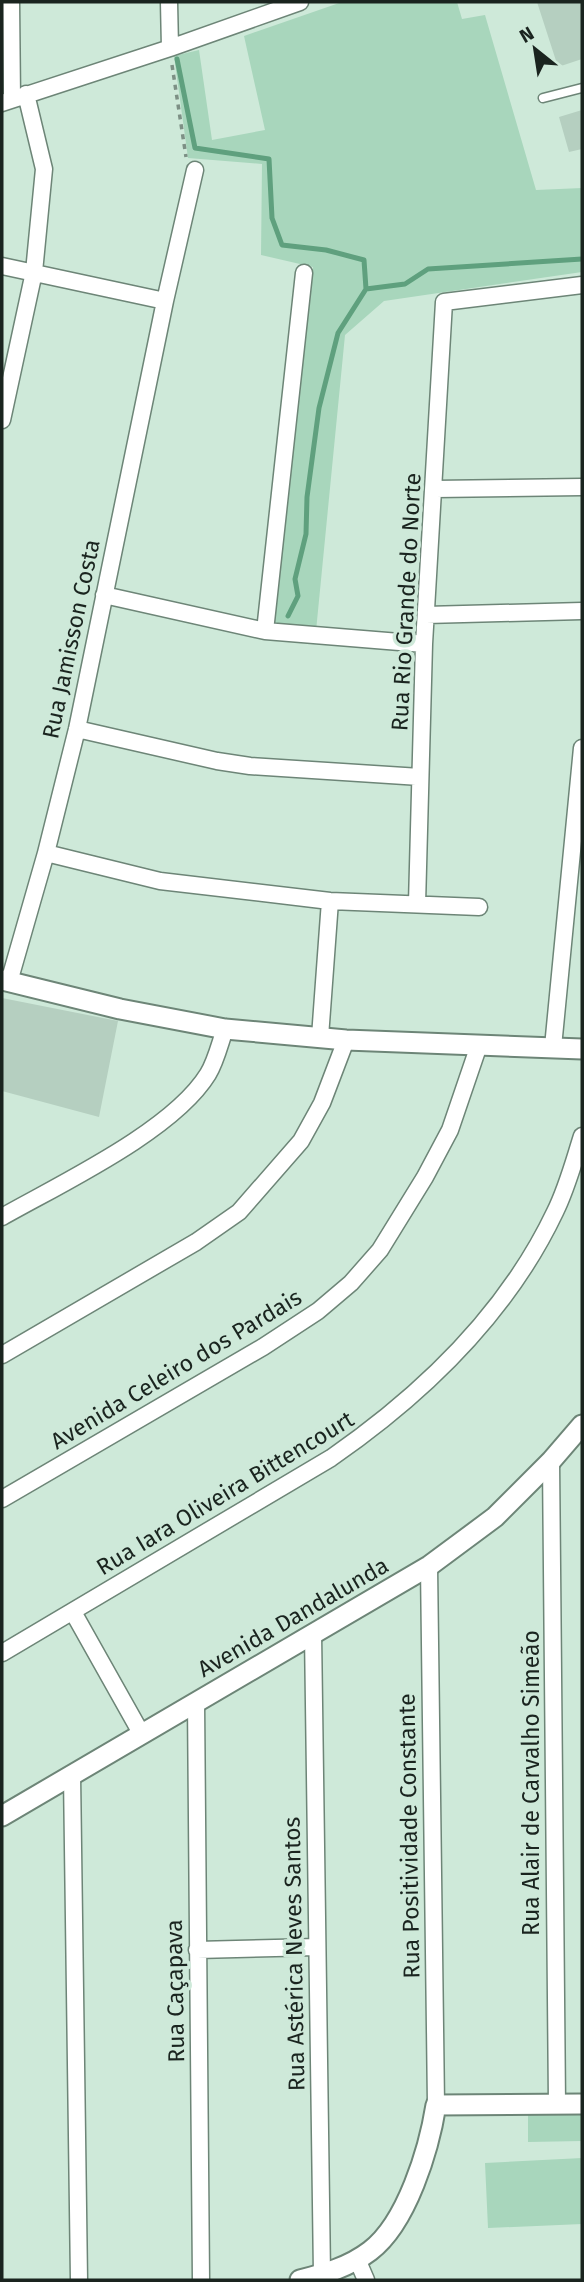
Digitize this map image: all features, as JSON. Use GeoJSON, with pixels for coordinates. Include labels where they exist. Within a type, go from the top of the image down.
{"type":"FeatureCollection","features":[{"type":"Feature","properties":{"kind":"street"},"geometry":{"type":"LineString","coordinates":[[2,421],[34,272],[44,169],[13,99],[11,2]]}},
{"type":"Feature","properties":{"kind":"street"},"geometry":{"type":"LineString","coordinates":[[169,2],[170,48]]}},
{"type":"Feature","properties":{"kind":"street"},"geometry":{"type":"LineString","coordinates":[[13,99],[300,2]]}},
{"type":"Feature","properties":{"kind":"street","name":"Rua Jamisson Costa"},"geometry":{"type":"LineString","coordinates":[[5,981],[46,853],[77,729],[165,301],[195,170]]}},
{"type":"Feature","properties":{"kind":"street"},"geometry":{"type":"LineString","coordinates":[[2,266],[165,301]]}},
{"type":"Feature","properties":{"kind":"street"},"geometry":{"type":"LineString","coordinates":[[265,631],[304,273]]}},
{"type":"Feature","properties":{"kind":"street","name":"Rua Rio Grande do Norte"},"geometry":{"type":"LineString","coordinates":[[417,905],[424,644],[444,302],[582,285]]}},
{"type":"Feature","properties":{"kind":"street"},"geometry":{"type":"LineString","coordinates":[[435,489],[582,487]]}},
{"type":"Feature","properties":{"kind":"street"},"geometry":{"type":"LineString","coordinates":[[104,595],[265,631],[424,644]]}},
{"type":"Feature","properties":{"kind":"street"},"geometry":{"type":"LineString","coordinates":[[426,615],[582,611]]}},
{"type":"Feature","properties":{"kind":"street"},"geometry":{"type":"LineString","coordinates":[[77,729],[250,766],[420,777]]}},
{"type":"Feature","properties":{"kind":"street"},"geometry":{"type":"LineString","coordinates":[[553,1047],[582,748]]}},
{"type":"Feature","properties":{"kind":"street"},"geometry":{"type":"LineString","coordinates":[[46,853],[160,881],[330,901],[479,907]]}},
{"type":"Feature","properties":{"kind":"street"},"geometry":{"type":"LineString","coordinates":[[320,1037],[330,901]]}},
{"type":"Feature","properties":{"kind":"street"},"geometry":{"type":"LineString","coordinates":[[5,981],[120,1009],[225,1029],[346,1040],[582,1049]]}},
{"type":"Feature","properties":{"kind":"street"},"geometry":{"type":"LineString","coordinates":[[2,1217],[118,1151],[184,1103],[208,1073],[225,1029]]}},
{"type":"Feature","properties":{"kind":"street"},"geometry":{"type":"LineString","coordinates":[[2,1355],[196,1242],[239,1212],[301,1141],[322,1103],[346,1040]]}},
{"type":"Feature","properties":{"kind":"street","name":"Avenida Celeiro dos Pardais"},"geometry":{"type":"LineString","coordinates":[[2,1498],[263,1347],[318,1311],[351,1283],[380,1251],[425,1177],[450,1130],[479,1045]]}},
{"type":"Feature","properties":{"kind":"street","name":"Rua Iara Oliveira Bittencourt"},"geometry":{"type":"LineString","coordinates":[[2,1653],[331,1458],[375,1428],[415,1393],[453,1357],[516,1280],[556,1211],[582,1136]]}},
{"type":"Feature","properties":{"kind":"street","name":"Avenida Dandalunda"},"geometry":{"type":"LineString","coordinates":[[2,1816],[429,1566],[495,1517],[551,1461],[582,1425]]}},
{"type":"Feature","properties":{"kind":"street","name":"Rua Alair de Carvalho Simeão"},"geometry":{"type":"LineString","coordinates":[[551,1461],[557,2104]]}},
{"type":"Feature","properties":{"kind":"street","name":"Rua Positividade Constante"},"geometry":{"type":"LineString","coordinates":[[429,1566],[436,2105]]}},
{"type":"Feature","properties":{"kind":"street"},"geometry":{"type":"LineString","coordinates":[[73,1612],[141,1733]]}},
{"type":"Feature","properties":{"kind":"street","name":"Rua Astérica Neves Santos"},"geometry":{"type":"LineString","coordinates":[[313,1633],[323,2274]]}},
{"type":"Feature","properties":{"kind":"street","name":"Rua Caçapava"},"geometry":{"type":"LineString","coordinates":[[196,1702],[201,2280]]}},
{"type":"Feature","properties":{"kind":"street"},"geometry":{"type":"LineString","coordinates":[[72,1774],[79,2280]]}},
{"type":"Feature","properties":{"kind":"street"},"geometry":{"type":"LineString","coordinates":[[197,1950],[317,1947]]}},
{"type":"Feature","properties":{"kind":"street"},"geometry":{"type":"LineString","coordinates":[[300,2280],[323,2274],[356,2259],[379,2242],[400,2213],[421,2168],[431,2137],[436,2105],[582,2104]]}},
{"type":"Feature","properties":{"kind":"street"},"geometry":{"type":"LineString","coordinates":[[356,2259],[366,2280]]}},
{"type":"Feature","properties":{"kind":"lane"},"geometry":{"type":"LineString","coordinates":[[543,98],[582,88]]}},
{"type":"Feature","properties":{"kind":"path"},"geometry":{"type":"LineString","coordinates":[[170,48],[183,155],[195,170]]}},
{"type":"Feature","properties":{"kind":"green space"},"geometry":{"type":"Polygon","coordinates":[[[342,2],[457,2],[462,19],[485,15],[536,190],[582,188],[582,272],[384,301],[345,335],[316,631],[273,626],[313,267],[261,255],[262,164],[188,158],[174,56],[199,50],[212,140],[265,130],[244,36],[342,2]]]}},
{"type":"Feature","properties":{"kind":"green space"},"geometry":{"type":"Polygon","coordinates":[[[528,2114],[582,2114],[582,2141],[528,2142],[528,2114]]]}},
{"type":"Feature","properties":{"kind":"green space"},"geometry":{"type":"Polygon","coordinates":[[[582,2158],[582,2224],[488,2228],[485,2163],[582,2158]]]}},
{"type":"Feature","properties":{"kind":"building"},"geometry":{"type":"Polygon","coordinates":[[[537,2],[582,2],[582,59],[558,67],[537,2]]]}},
{"type":"Feature","properties":{"kind":"building"},"geometry":{"type":"Polygon","coordinates":[[[582,110],[582,149],[569,152],[559,117],[582,110]]]}},
{"type":"Feature","properties":{"kind":"building"},"geometry":{"type":"Polygon","coordinates":[[[2,998],[118,1021],[99,1117],[2,1091],[2,998]]]}},
{"type":"Feature","properties":{"kind":"waterway"},"geometry":{"type":"LineString","coordinates":[[177,59],[195,148],[269,159],[272,218],[282,245],[326,250],[364,260],[366,289]]}},
{"type":"Feature","properties":{"kind":"waterway"},"geometry":{"type":"LineString","coordinates":[[288,616],[298,596],[295,579],[306,534],[307,497],[319,408],[338,333],[366,289],[405,284],[428,269],[582,259]]}}]}
